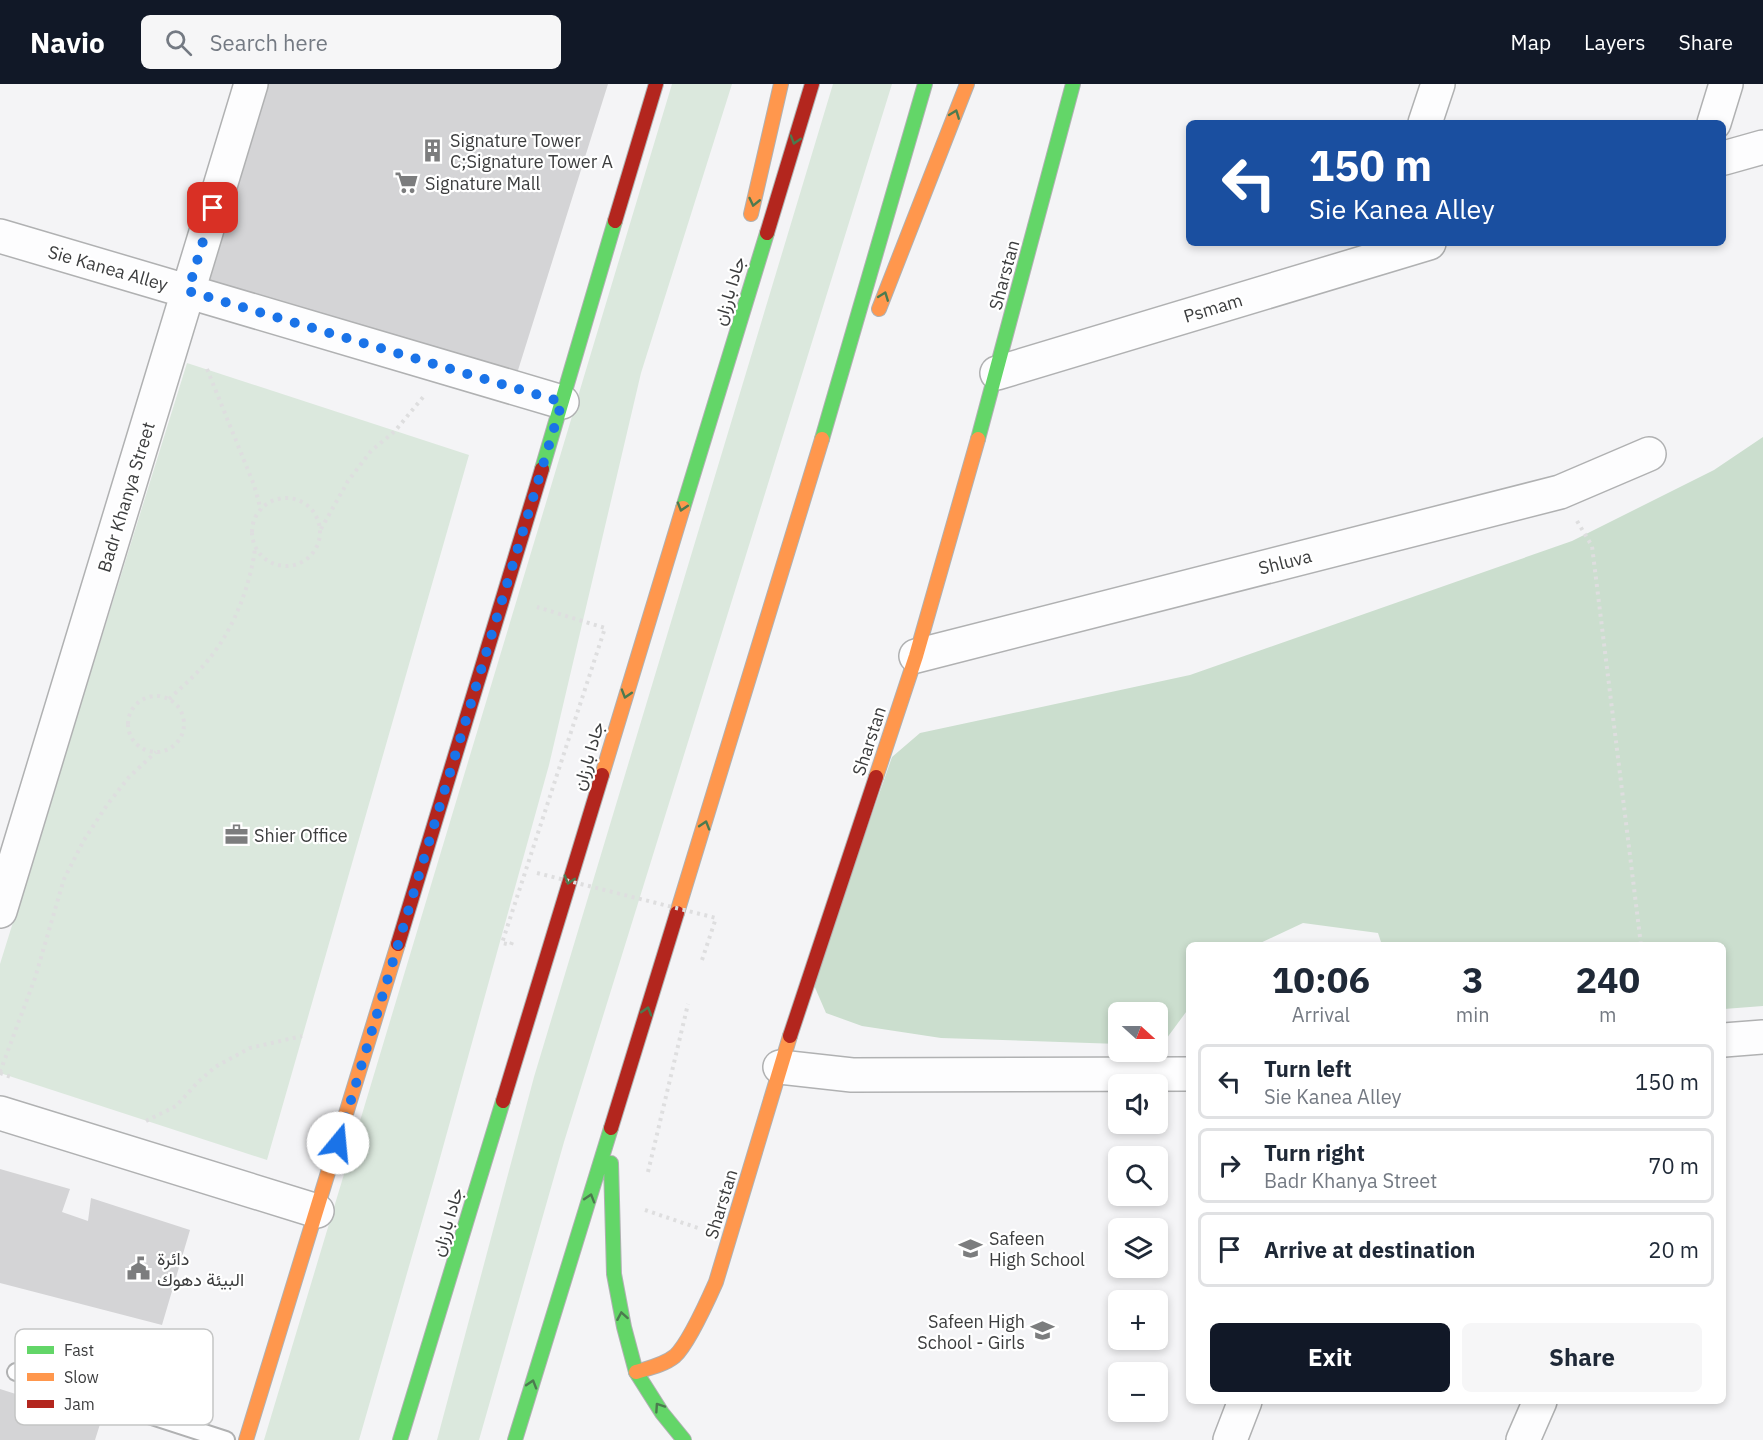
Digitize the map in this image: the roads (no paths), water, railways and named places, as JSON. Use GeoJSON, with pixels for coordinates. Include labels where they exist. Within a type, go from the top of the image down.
{"type":"FeatureCollection","features":[{"type":"Feature","properties":{"kind":"main road"},"geometry":{"type":"LineString","coordinates":[[246,1440],[504,597],[656,84]]}},
{"type":"Feature","properties":{"kind":"main road"},"geometry":{"type":"LineString","coordinates":[[749,224],[781,84]]}},
{"type":"Feature","properties":{"kind":"main road","name":"جادا بارزان"},"geometry":{"type":"LineString","coordinates":[[400,1440],[812,84]]}},
{"type":"Feature","properties":{"kind":"main road"},"geometry":{"type":"LineString","coordinates":[[515,1440],[802,507],[925,84]]}},
{"type":"Feature","properties":{"kind":"main road"},"geometry":{"type":"LineString","coordinates":[[876,318],[967,84]]}},
{"type":"Feature","properties":{"kind":"main road","name":"Sharstan"},"geometry":{"type":"LineString","coordinates":[[636,1372],[660,1365],[676,1355],[700,1317],[716,1282],[780,1067],[916,656],[997,373],[1073,84]]}},
{"type":"Feature","properties":{"kind":"main road"},"geometry":{"type":"LineString","coordinates":[[691,479],[730,305]]}},
{"type":"Feature","properties":{"kind":"main road"},"geometry":{"type":"LineString","coordinates":[[802,507],[858,362]]}},
{"type":"Feature","properties":{"kind":"main road"},"geometry":{"type":"LineString","coordinates":[[612,1127],[611,1205],[614,1274],[624,1327],[636,1372],[662,1413],[684,1440]]}},
{"type":"Feature","properties":{"kind":"street","name":"Badr Khanya Street"},"geometry":{"type":"LineString","coordinates":[[0,911],[251,84]]}},
{"type":"Feature","properties":{"kind":"street"},"geometry":{"type":"LineString","coordinates":[[1426,120],[1437,84]]}},
{"type":"Feature","properties":{"kind":"street"},"geometry":{"type":"LineString","coordinates":[[1715,120],[1726,84]]}},
{"type":"Feature","properties":{"kind":"street"},"geometry":{"type":"LineString","coordinates":[[1726,157],[1763,147]]}},
{"type":"Feature","properties":{"kind":"street","name":"Sie Kanea Alley"},"geometry":{"type":"LineString","coordinates":[[0,236],[562,402]]}},
{"type":"Feature","properties":{"kind":"street","name":"Psmam"},"geometry":{"type":"LineString","coordinates":[[997,373],[1384,250],[1410,246]]}},
{"type":"Feature","properties":{"kind":"street","name":"Shluva"},"geometry":{"type":"LineString","coordinates":[[916,656],[1560,492],[1649,453]]}},
{"type":"Feature","properties":{"kind":"street"},"geometry":{"type":"LineString","coordinates":[[1726,1040],[1763,1037]]}},
{"type":"Feature","properties":{"kind":"street"},"geometry":{"type":"LineString","coordinates":[[780,1067],[852,1075],[1186,1074]]}},
{"type":"Feature","properties":{"kind":"street"},"geometry":{"type":"LineString","coordinates":[[0,1113],[317,1211]]}},
{"type":"Feature","properties":{"kind":"street"},"geometry":{"type":"LineString","coordinates":[[1230,1440],[1244,1404]]}},
{"type":"Feature","properties":{"kind":"street"},"geometry":{"type":"LineString","coordinates":[[1523,1440],[1539,1404]]}},
{"type":"Feature","properties":{"kind":"lane"},"geometry":{"type":"LineString","coordinates":[[180,1425],[226,1440]]}},
{"type":"Feature","properties":{"kind":"place","name":"Signature Tower C;Signature Tower A"},"geometry":{"type":"Point","coordinates":[432,150]}},
{"type":"Feature","properties":{"kind":"place","name":"Signature Mall"},"geometry":{"type":"Point","coordinates":[407,183]}},
{"type":"Feature","properties":{"kind":"place","name":"Shier Office"},"geometry":{"type":"Point","coordinates":[236,835]}},
{"type":"Feature","properties":{"kind":"place","name":"Safeen High School"},"geometry":{"type":"Point","coordinates":[971,1248]}},
{"type":"Feature","properties":{"kind":"place","name":"دائرة البيئة دهوك"},"geometry":{"type":"Point","coordinates":[139,1268]}},
{"type":"Feature","properties":{"kind":"place","name":"Safeen High School - Girls"},"geometry":{"type":"Point","coordinates":[1043,1331]}}]}
